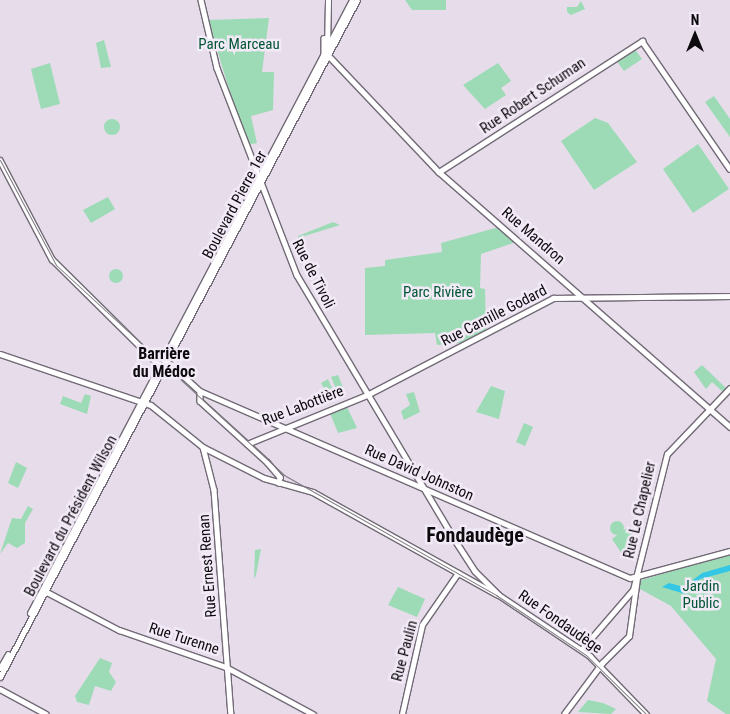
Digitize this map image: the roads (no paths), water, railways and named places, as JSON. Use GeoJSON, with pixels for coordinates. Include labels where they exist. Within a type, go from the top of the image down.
{"type":"FeatureCollection","features":[{"type":"Feature","properties":{"kind":"main road","name":"Boulevard Pierre 1er"},"geometry":{"type":"LineString","coordinates":[[166,363],[173,338],[352,0]]}},
{"type":"Feature","properties":{"kind":"main road","name":"Boulevard Pierre 1er"},"geometry":{"type":"LineString","coordinates":[[166,363],[357,0]]}},
{"type":"Feature","properties":{"kind":"main road","name":"Boulevard du Président Wilson"},"geometry":{"type":"LineString","coordinates":[[0,677],[126,439],[142,404],[149,396],[166,363]]}},
{"type":"Feature","properties":{"kind":"main road","name":"Boulevard du Président Wilson"},"geometry":{"type":"LineString","coordinates":[[0,668],[166,363]]}},
{"type":"Feature","properties":{"kind":"street","name":"Rue de Tivoli"},"geometry":{"type":"LineString","coordinates":[[200,0],[217,68],[260,186],[308,298],[429,491]]}},
{"type":"Feature","properties":{"kind":"street"},"geometry":{"type":"LineString","coordinates":[[325,32],[328,55],[322,55],[328,0]]}},
{"type":"Feature","properties":{"kind":"street","name":"Rue Robert Schuman"},"geometry":{"type":"LineString","coordinates":[[439,172],[642,41],[730,169]]}},
{"type":"Feature","properties":{"kind":"street","name":"Rue Mandron"},"geometry":{"type":"LineString","coordinates":[[328,55],[439,172],[712,407],[730,427]]}},
{"type":"Feature","properties":{"kind":"street"},"geometry":{"type":"LineString","coordinates":[[0,160],[54,262],[166,363],[200,391],[200,401],[280,477],[279,483]]}},
{"type":"Feature","properties":{"kind":"street"},"geometry":{"type":"LineString","coordinates":[[257,178],[263,179]]}},
{"type":"Feature","properties":{"kind":"street","name":"Rue Camille Godard"},"geometry":{"type":"LineString","coordinates":[[369,394],[552,299],[730,296]]}},
{"type":"Feature","properties":{"kind":"street"},"geometry":{"type":"LineString","coordinates":[[166,363],[173,338]]}},
{"type":"Feature","properties":{"kind":"street"},"geometry":{"type":"LineString","coordinates":[[0,354],[161,410]]}},
{"type":"Feature","properties":{"kind":"street"},"geometry":{"type":"LineString","coordinates":[[712,407],[730,388]]}},
{"type":"Feature","properties":{"kind":"street","name":"Rue David Johnston"},"geometry":{"type":"LineString","coordinates":[[200,391],[630,578],[637,578]]}},
{"type":"Feature","properties":{"kind":"street","name":"Rue Labottière"},"geometry":{"type":"LineString","coordinates":[[247,444],[261,436],[369,394]]}},
{"type":"Feature","properties":{"kind":"street"},"geometry":{"type":"LineString","coordinates":[[149,396],[161,410]]}},
{"type":"Feature","properties":{"kind":"street","name":"Rue Le Chapelier"},"geometry":{"type":"LineString","coordinates":[[635,591],[667,454],[712,407]]}},
{"type":"Feature","properties":{"kind":"street","name":"Rue Fondaudège"},"geometry":{"type":"LineString","coordinates":[[161,410],[203,447],[279,483],[305,492],[313,492],[499,595],[582,649],[646,714]]}},
{"type":"Feature","properties":{"kind":"street","name":"Rue Ernest Renan"},"geometry":{"type":"LineString","coordinates":[[203,447],[214,490],[231,714]]}},
{"type":"Feature","properties":{"kind":"street","name":"Rue Fondaudège"},"geometry":{"type":"LineString","coordinates":[[429,491],[475,571],[499,595]]}},
{"type":"Feature","properties":{"kind":"street"},"geometry":{"type":"LineString","coordinates":[[637,578],[730,551]]}},
{"type":"Feature","properties":{"kind":"street","name":"Rue Paulin"},"geometry":{"type":"LineString","coordinates":[[402,714],[423,622],[458,573]]}},
{"type":"Feature","properties":{"kind":"street","name":"Rue Turenne"},"geometry":{"type":"LineString","coordinates":[[45,591],[119,630],[228,667],[313,714]]}},
{"type":"Feature","properties":{"kind":"street"},"geometry":{"type":"LineString","coordinates":[[582,649],[635,591]]}},
{"type":"Feature","properties":{"kind":"street"},"geometry":{"type":"LineString","coordinates":[[564,714],[600,666],[630,636],[635,591]]}},
{"type":"Feature","properties":{"kind":"street"},"geometry":{"type":"LineString","coordinates":[[0,689],[46,714]]}},
{"type":"Feature","properties":{"kind":"water"},"geometry":{"type":"Polygon","coordinates":[[[730,565],[730,571],[700,579],[685,594],[662,587],[669,583],[684,587],[702,573],[730,565]]]}},
{"type":"Feature","properties":{"kind":"tram line"},"geometry":{"type":"LineString","coordinates":[[0,160],[56,265],[284,475],[496,595],[586,655],[646,714]]}},
{"type":"Feature","properties":{"kind":"district","name":"Barrière du Médoc"},"geometry":{"type":"Point","coordinates":[164,363]}},
{"type":"Feature","properties":{"kind":"district","name":"Fondaudège"},"geometry":{"type":"Point","coordinates":[475,535]}},
{"type":"Feature","properties":{"kind":"park label","name":"Parc Marceau"},"geometry":{"type":"Point","coordinates":[239,45]}},
{"type":"Feature","properties":{"kind":"park label","name":"Parc Rivière"},"geometry":{"type":"Point","coordinates":[438,293]}},
{"type":"Feature","properties":{"kind":"park label","name":"Jardin Public"},"geometry":{"type":"Point","coordinates":[701,594]}}]}
